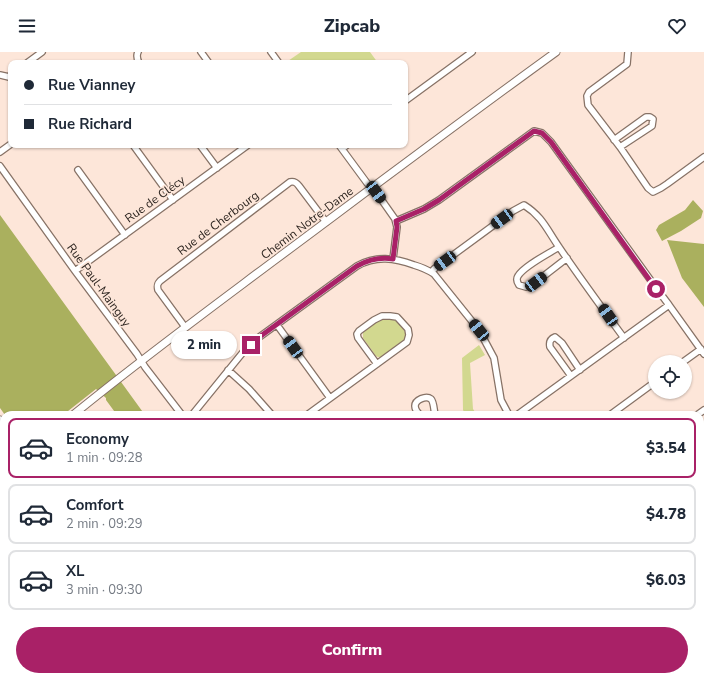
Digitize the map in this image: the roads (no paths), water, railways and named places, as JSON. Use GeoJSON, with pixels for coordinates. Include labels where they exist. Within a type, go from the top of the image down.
{"type":"FeatureCollection","features":[{"type":"Feature","properties":{"kind":"street"},"geometry":{"type":"LineString","coordinates":[[31,60],[42,52]]}},
{"type":"Feature","properties":{"kind":"street"},"geometry":{"type":"LineString","coordinates":[[408,99],[472,52]]}},
{"type":"Feature","properties":{"kind":"street","name":"Chemin Notre-Dame"},"geometry":{"type":"LineString","coordinates":[[78,411],[186,327],[453,127],[556,52]]}},
{"type":"Feature","properties":{"kind":"street"},"geometry":{"type":"LineString","coordinates":[[628,52],[627,64],[589,92],[587,96],[588,105],[620,147],[648,188],[653,192],[667,184],[704,157]]}},
{"type":"Feature","properties":{"kind":"street"},"geometry":{"type":"LineString","coordinates":[[614,140],[646,117],[653,119],[652,126],[620,147]]}},
{"type":"Feature","properties":{"kind":"street"},"geometry":{"type":"LineString","coordinates":[[396,221],[424,209],[439,200],[534,131],[542,133],[551,142],[702,352],[692,357]]}},
{"type":"Feature","properties":{"kind":"street"},"geometry":{"type":"LineString","coordinates":[[135,148],[173,200]]}},
{"type":"Feature","properties":{"kind":"street"},"geometry":{"type":"LineString","coordinates":[[202,148],[217,168]]}},
{"type":"Feature","properties":{"kind":"street","name":"Rue de Clécy"},"geometry":{"type":"LineString","coordinates":[[75,271],[244,148]]}},
{"type":"Feature","properties":{"kind":"street"},"geometry":{"type":"LineString","coordinates":[[343,148],[396,221],[397,227],[393,259]]}},
{"type":"Feature","properties":{"kind":"street","name":"Rue Paul-Mainguy"},"geometry":{"type":"LineString","coordinates":[[0,166],[75,271],[179,411]]}},
{"type":"Feature","properties":{"kind":"street"},"geometry":{"type":"LineString","coordinates":[[78,170],[125,236]]}},
{"type":"Feature","properties":{"kind":"street","name":"Rue de Cherbourg"},"geometry":{"type":"LineString","coordinates":[[186,327],[158,290],[158,283],[290,182],[296,183],[299,186],[326,222]]}},
{"type":"Feature","properties":{"kind":"street"},"geometry":{"type":"LineString","coordinates":[[432,272],[439,265],[513,211],[524,205],[533,211],[543,222],[624,338]]}},
{"type":"Feature","properties":{"kind":"street"},"geometry":{"type":"LineString","coordinates":[[559,247],[526,268],[517,277],[516,281],[519,285],[526,286],[536,282],[568,258]]}},
{"type":"Feature","properties":{"kind":"street"},"geometry":{"type":"LineString","coordinates":[[195,411],[244,351],[258,338],[360,264],[378,259],[393,259],[412,264],[432,272],[438,277],[479,330],[494,358],[501,400],[508,411]]}},
{"type":"Feature","properties":{"kind":"street"},"geometry":{"type":"LineString","coordinates":[[522,411],[669,305]]}},
{"type":"Feature","properties":{"kind":"street"},"geometry":{"type":"LineString","coordinates":[[312,411],[330,398],[377,364],[407,342],[410,335],[408,329],[396,318],[382,316],[374,320],[357,334],[358,338],[377,364]]}},
{"type":"Feature","properties":{"kind":"street"},"geometry":{"type":"LineString","coordinates":[[277,325],[330,398]]}},
{"type":"Feature","properties":{"kind":"street"},"geometry":{"type":"LineString","coordinates":[[570,376],[550,346],[549,342],[551,339],[555,337],[562,343],[580,370]]}},
{"type":"Feature","properties":{"kind":"street"},"geometry":{"type":"LineString","coordinates":[[228,370],[249,388],[269,411]]}},
{"type":"Feature","properties":{"kind":"street"},"geometry":{"type":"LineString","coordinates":[[615,411],[648,387]]}},
{"type":"Feature","properties":{"kind":"street"},"geometry":{"type":"LineString","coordinates":[[418,411],[415,405],[417,402],[426,397],[432,400],[434,411]]}}]}
